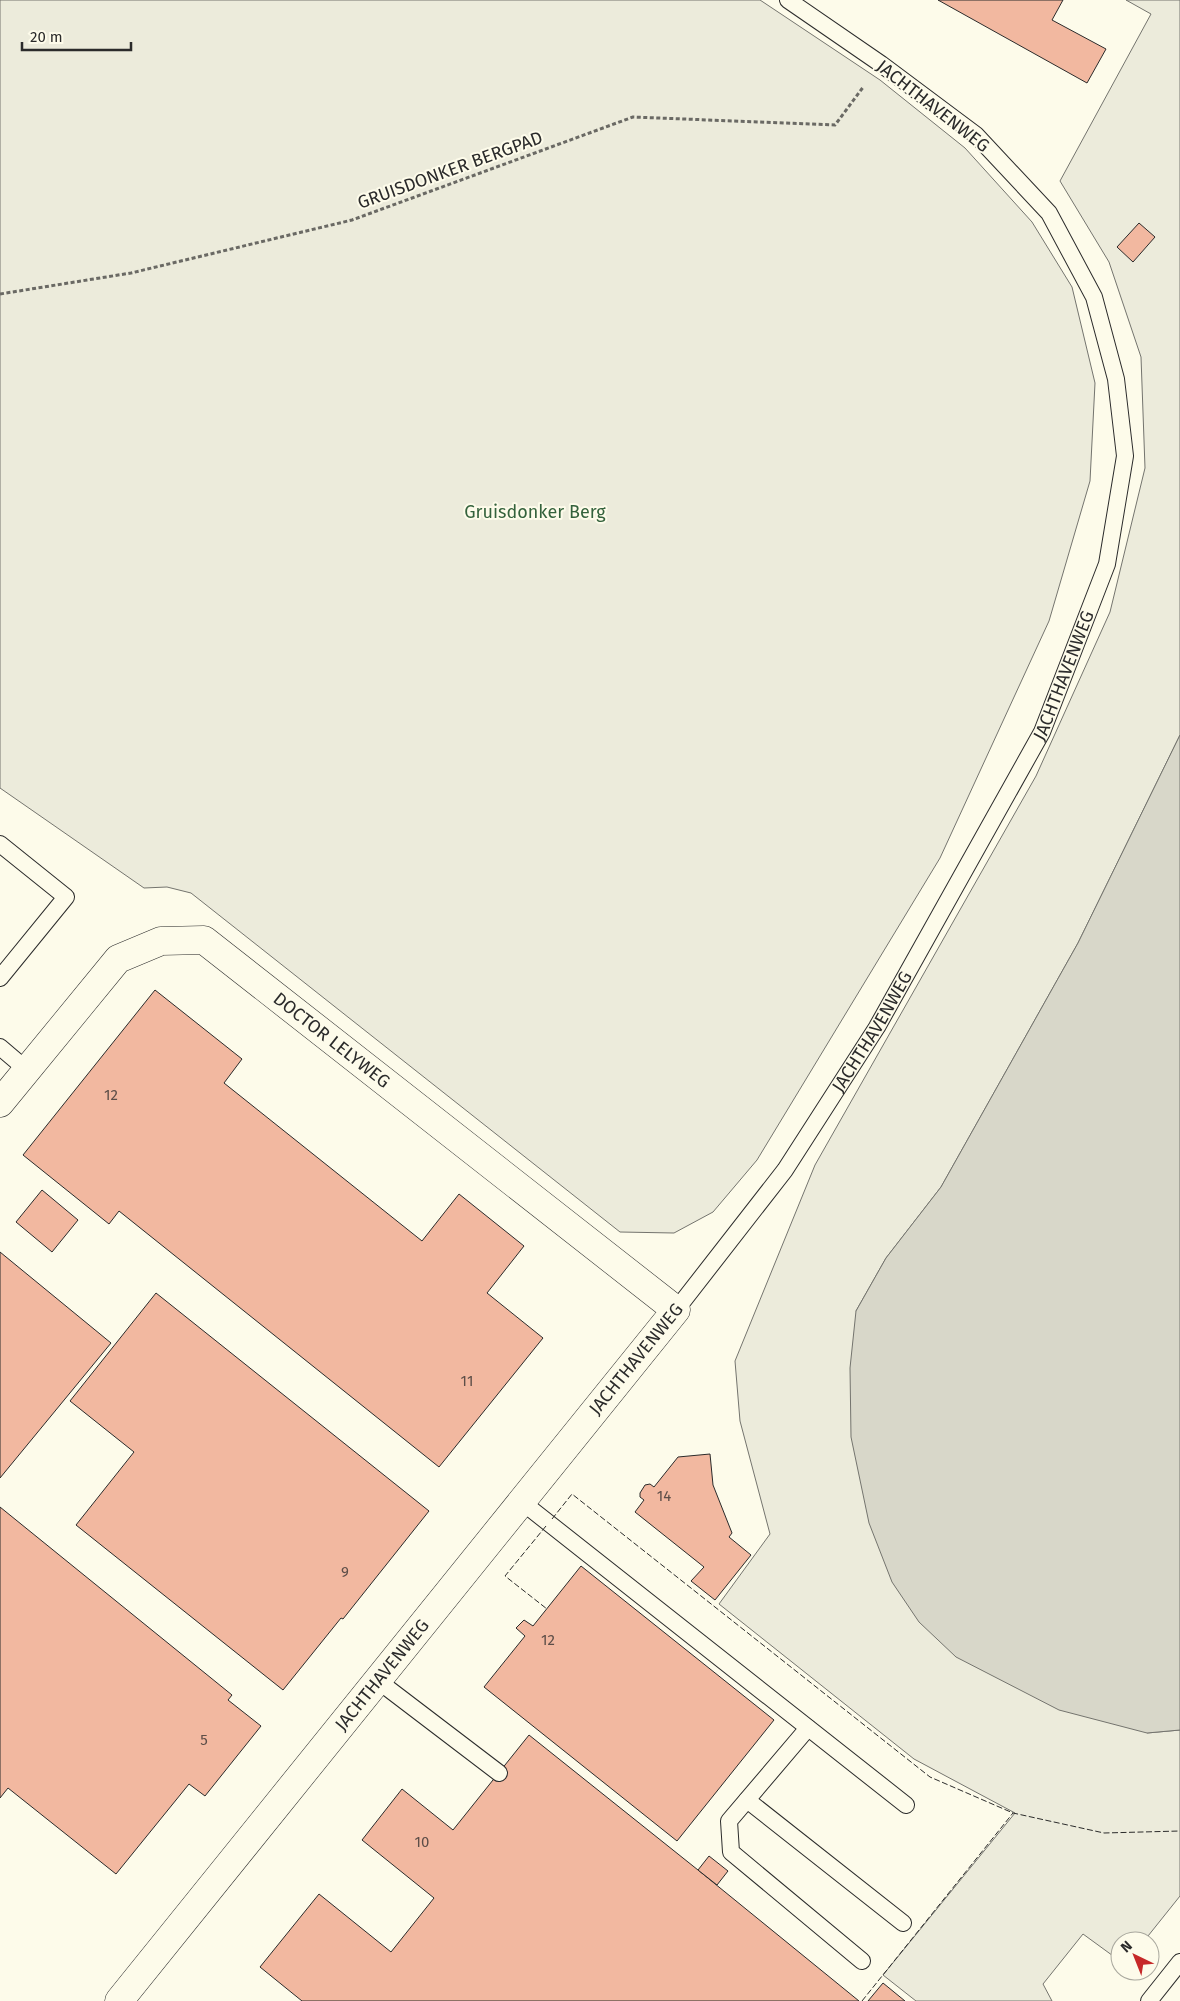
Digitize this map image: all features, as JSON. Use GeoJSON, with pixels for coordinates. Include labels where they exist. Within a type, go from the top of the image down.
{"type":"FeatureCollection","features":[{"type":"Feature","properties":{"kind":"street","name":"DOCTOR LELYWEG"},"geometry":{"type":"LineString","coordinates":[[0,1103],[118,959],[161,941],[204,940],[676,1310]]}},
{"type":"Feature","properties":{"kind":"street","name":"JACHTHAVENWEG"},"geometry":{"type":"LineString","coordinates":[[119,2001],[676,1310]]}},
{"type":"Feature","properties":{"kind":"lane","name":"JACHTHAVENWEG"},"geometry":{"type":"LineString","coordinates":[[676,1310],[785,1170],[866,1043],[1042,732],[1107,564],[1125,456],[1116,379],[1094,297],[1049,213],[976,135],[880,64],[788,0]]}},
{"type":"Feature","properties":{"kind":"lane"},"geometry":{"type":"LineString","coordinates":[[0,844],[66,896],[0,978]]}},
{"type":"Feature","properties":{"kind":"lane"},"geometry":{"type":"LineString","coordinates":[[0,1048],[27,1070]]}},
{"type":"Feature","properties":{"kind":"lane"},"geometry":{"type":"LineString","coordinates":[[522,1502],[906,1805]]}},
{"type":"Feature","properties":{"kind":"lane"},"geometry":{"type":"LineString","coordinates":[[377,1680],[499,1773]]}},
{"type":"Feature","properties":{"kind":"lane"},"geometry":{"type":"LineString","coordinates":[[808,1728],[729,1821],[731,1852],[862,1961]]}},
{"type":"Feature","properties":{"kind":"lane"},"geometry":{"type":"LineString","coordinates":[[746,1800],[903,1923]]}},
{"type":"Feature","properties":{"kind":"lane"},"geometry":{"type":"LineString","coordinates":[[1149,2001],[1180,1962]]}},
{"type":"Feature","properties":{"kind":"path","name":"GRUISDONKER BERGPAD"},"geometry":{"type":"LineString","coordinates":[[0,294],[131,273],[352,220],[633,117],[835,125],[880,64]]}},
{"type":"Feature","properties":{"kind":"green space","name":"Gruisdonker Berg"},"geometry":{"type":"Polygon","coordinates":[[[0,0],[760,0],[880,80],[965,148],[1032,222],[1072,287],[1095,383],[1090,481],[1049,621],[940,858],[757,1160],[713,1212],[674,1233],[620,1232],[191,893],[167,887],[144,888],[0,788],[0,0]]]}},
{"type":"Feature","properties":{"kind":"green space"},"geometry":{"type":"Polygon","coordinates":[[[1126,0],[1180,0],[1180,735],[1078,943],[941,1187],[886,1258],[856,1311],[1147,1733],[1180,1730],[1180,1896],[1152,1931],[1110,1931],[1110,1954],[1083,1934],[1043,1984],[1052,2001],[916,2001],[883,1975],[1015,1813],[914,1759],[719,1604],[770,1534],[740,1421],[735,1361],[815,1165],[1036,776],[1110,612],[1145,468],[1141,357],[1109,262],[1060,181],[1151,14],[1126,0]]]}},
{"type":"Feature","properties":{"kind":"shaded area"},"geometry":{"type":"Polygon","coordinates":[[[1180,735],[1180,1730],[1147,1733],[1059,1710],[956,1657],[919,1622],[892,1582],[869,1523],[851,1437],[850,1368],[856,1311],[886,1258],[941,1187],[1078,943],[1180,735]]]}},
{"type":"Feature","properties":{"kind":"building"},"geometry":{"type":"Polygon","coordinates":[[[938,0],[1063,0],[1052,20],[1106,49],[1087,83],[938,0]]]}},
{"type":"Feature","properties":{"kind":"building"},"geometry":{"type":"Polygon","coordinates":[[[1139,223],[1155,237],[1133,262],[1117,247],[1139,223]]]}},
{"type":"Feature","properties":{"kind":"building"},"geometry":{"type":"Polygon","coordinates":[[[155,990],[242,1059],[224,1083],[422,1241],[459,1194],[524,1246],[487,1293],[543,1338],[439,1467],[119,1211],[109,1224],[23,1155],[155,990]]]}},
{"type":"Feature","properties":{"kind":"building"},"geometry":{"type":"Polygon","coordinates":[[[42,1190],[78,1220],[52,1252],[16,1222],[42,1190]]]}},
{"type":"Feature","properties":{"kind":"building"},"geometry":{"type":"Polygon","coordinates":[[[0,1252],[111,1343],[0,1478],[0,1252]]]}},
{"type":"Feature","properties":{"kind":"building"},"geometry":{"type":"Polygon","coordinates":[[[156,1293],[429,1511],[343,1619],[341,1618],[283,1690],[76,1525],[134,1452],[70,1401],[156,1293]]]}},
{"type":"Feature","properties":{"kind":"building"},"geometry":{"type":"Polygon","coordinates":[[[710,1454],[713,1485],[732,1533],[729,1537],[751,1555],[715,1600],[691,1581],[704,1567],[635,1512],[644,1500],[640,1497],[640,1493],[645,1485],[650,1484],[654,1487],[678,1457],[710,1454]]]}},
{"type":"Feature","properties":{"kind":"building"},"geometry":{"type":"Polygon","coordinates":[[[0,1507],[232,1695],[228,1700],[261,1726],[205,1796],[189,1784],[116,1874],[8,1788],[0,1798],[0,1507]]]}},
{"type":"Feature","properties":{"kind":"building"},"geometry":{"type":"Polygon","coordinates":[[[581,1566],[774,1720],[677,1841],[484,1687],[525,1636],[516,1628],[524,1620],[533,1626],[581,1566]]]}},
{"type":"Feature","properties":{"kind":"building"},"geometry":{"type":"Polygon","coordinates":[[[529,1735],[859,2001],[302,2001],[260,1967],[319,1894],[391,1952],[434,1898],[362,1840],[402,1789],[453,1830],[529,1735]]]}},
{"type":"Feature","properties":{"kind":"building"},"geometry":{"type":"Polygon","coordinates":[[[709,1856],[728,1871],[717,1885],[698,1870],[709,1856]]]}},
{"type":"Feature","properties":{"kind":"building"},"geometry":{"type":"Polygon","coordinates":[[[883,1983],[905,2001],[868,2001],[883,1983]]]}},
{"type":"Feature","properties":{"kind":"fence"},"geometry":{"type":"LineString","coordinates":[[552,1519],[572,1494],[930,1777],[1013,1813],[1104,1833],[1180,1831]]}},
{"type":"Feature","properties":{"kind":"fence"},"geometry":{"type":"LineString","coordinates":[[546,1526],[505,1576],[547,1609]]}},
{"type":"Feature","properties":{"kind":"fence"},"geometry":{"type":"LineString","coordinates":[[862,2001],[1013,1813]]}}]}
